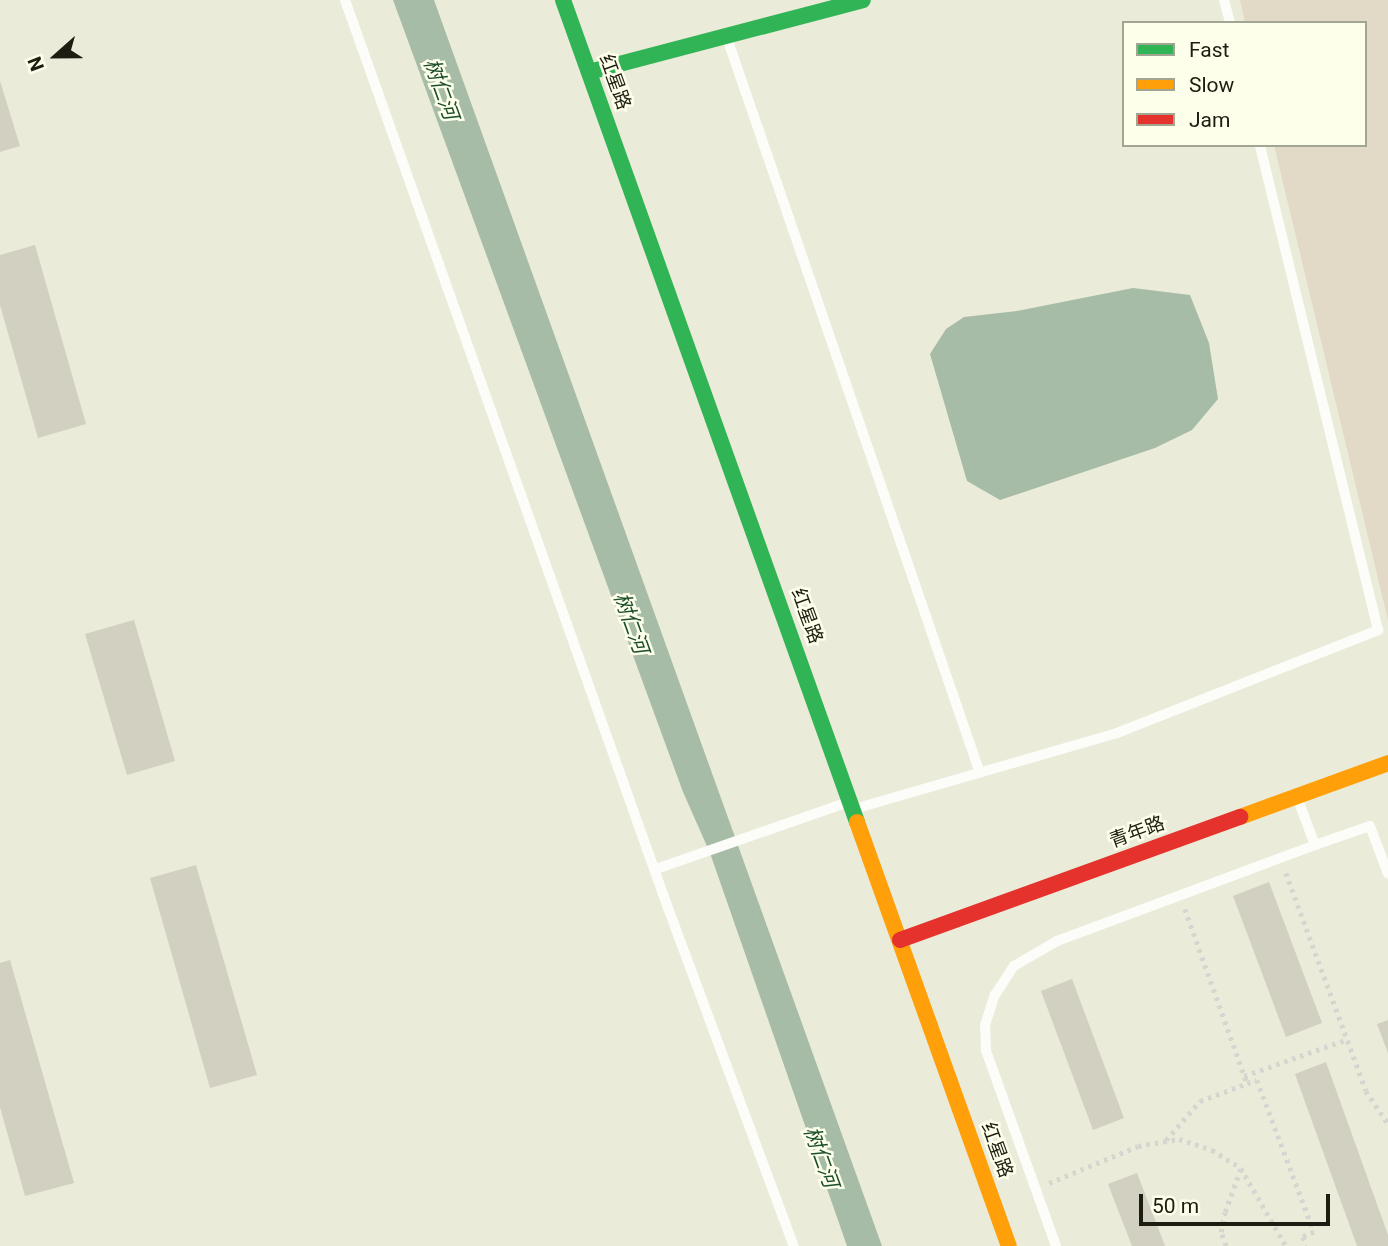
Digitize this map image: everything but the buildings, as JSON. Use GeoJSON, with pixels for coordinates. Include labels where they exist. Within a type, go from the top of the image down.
{"type":"FeatureCollection","features":[{"type":"Feature","properties":{"kind":"street","name":"红星路"},"geometry":{"type":"LineString","coordinates":[[563,0],[1009,1246]]}},
{"type":"Feature","properties":{"kind":"street"},"geometry":{"type":"LineString","coordinates":[[589,72],[863,0]]}},
{"type":"Feature","properties":{"kind":"street","name":"青年路"},"geometry":{"type":"LineString","coordinates":[[900,940],[1388,763]]}},
{"type":"Feature","properties":{"kind":"lane"},"geometry":{"type":"LineString","coordinates":[[345,0],[794,1246]]}},
{"type":"Feature","properties":{"kind":"lane"},"geometry":{"type":"LineString","coordinates":[[1224,0],[1229,21]]}},
{"type":"Feature","properties":{"kind":"lane"},"geometry":{"type":"LineString","coordinates":[[726,36],[981,773]]}},
{"type":"Feature","properties":{"kind":"lane"},"geometry":{"type":"LineString","coordinates":[[656,869],[774,828],[852,805],[981,773],[1117,733],[1378,631],[1260,147]]}},
{"type":"Feature","properties":{"kind":"lane"},"geometry":{"type":"LineString","coordinates":[[1297,797],[1315,845]]}},
{"type":"Feature","properties":{"kind":"lane"},"geometry":{"type":"LineString","coordinates":[[1056,1246],[986,1050],[985,1026],[995,995],[1014,966],[1028,956],[1180,895],[1370,826],[1388,874]]}},
{"type":"Feature","properties":{"kind":"path"},"geometry":{"type":"LineString","coordinates":[[1281,858],[1366,1091],[1388,1124]]}},
{"type":"Feature","properties":{"kind":"path"},"geometry":{"type":"LineString","coordinates":[[1180,895],[1244,1076],[1247,1083],[1257,1080]]}},
{"type":"Feature","properties":{"kind":"path"},"geometry":{"type":"LineString","coordinates":[[1244,1076],[1348,1039]]}},
{"type":"Feature","properties":{"kind":"path"},"geometry":{"type":"LineString","coordinates":[[1166,1141],[1200,1101],[1257,1080]]}},
{"type":"Feature","properties":{"kind":"path"},"geometry":{"type":"LineString","coordinates":[[1257,1080],[1314,1232],[1303,1237],[1306,1246]]}},
{"type":"Feature","properties":{"kind":"path"},"geometry":{"type":"LineString","coordinates":[[1035,1189],[1138,1146],[1180,1139],[1212,1150],[1241,1168],[1286,1246]]}},
{"type":"Feature","properties":{"kind":"path"},"geometry":{"type":"LineString","coordinates":[[1226,1246],[1221,1232],[1224,1212],[1241,1168]]}},
{"type":"Feature","properties":{"kind":"shaded area"},"geometry":{"type":"Polygon","coordinates":[[[1240,0],[1388,0],[1388,620],[1274,147],[1367,147],[1367,21],[1245,21],[1240,0]]]}},
{"type":"Feature","properties":{"kind":"water","name":"树仁河"},"geometry":{"type":"Polygon","coordinates":[[[393,0],[434,0],[882,1246],[847,1246],[710,853],[683,792],[393,0]]]}},
{"type":"Feature","properties":{"kind":"water"},"geometry":{"type":"Polygon","coordinates":[[[1133,288],[1190,295],[1209,343],[1218,399],[1192,430],[1155,448],[1000,500],[967,481],[930,354],[946,329],[964,317],[1017,311],[1133,288]]]}},
{"type":"Feature","properties":{"kind":"traffic: fast"},"geometry":{"type":"LineString","coordinates":[[563,0],[857,822]]}},
{"type":"Feature","properties":{"kind":"traffic: fast"},"geometry":{"type":"LineString","coordinates":[[589,72],[863,0]]}},
{"type":"Feature","properties":{"kind":"traffic: slow"},"geometry":{"type":"LineString","coordinates":[[1240,817],[1388,763]]}},
{"type":"Feature","properties":{"kind":"traffic: slow"},"geometry":{"type":"LineString","coordinates":[[857,822],[1009,1246]]}},
{"type":"Feature","properties":{"kind":"traffic: jam"},"geometry":{"type":"LineString","coordinates":[[900,940],[1240,817]]}}]}
